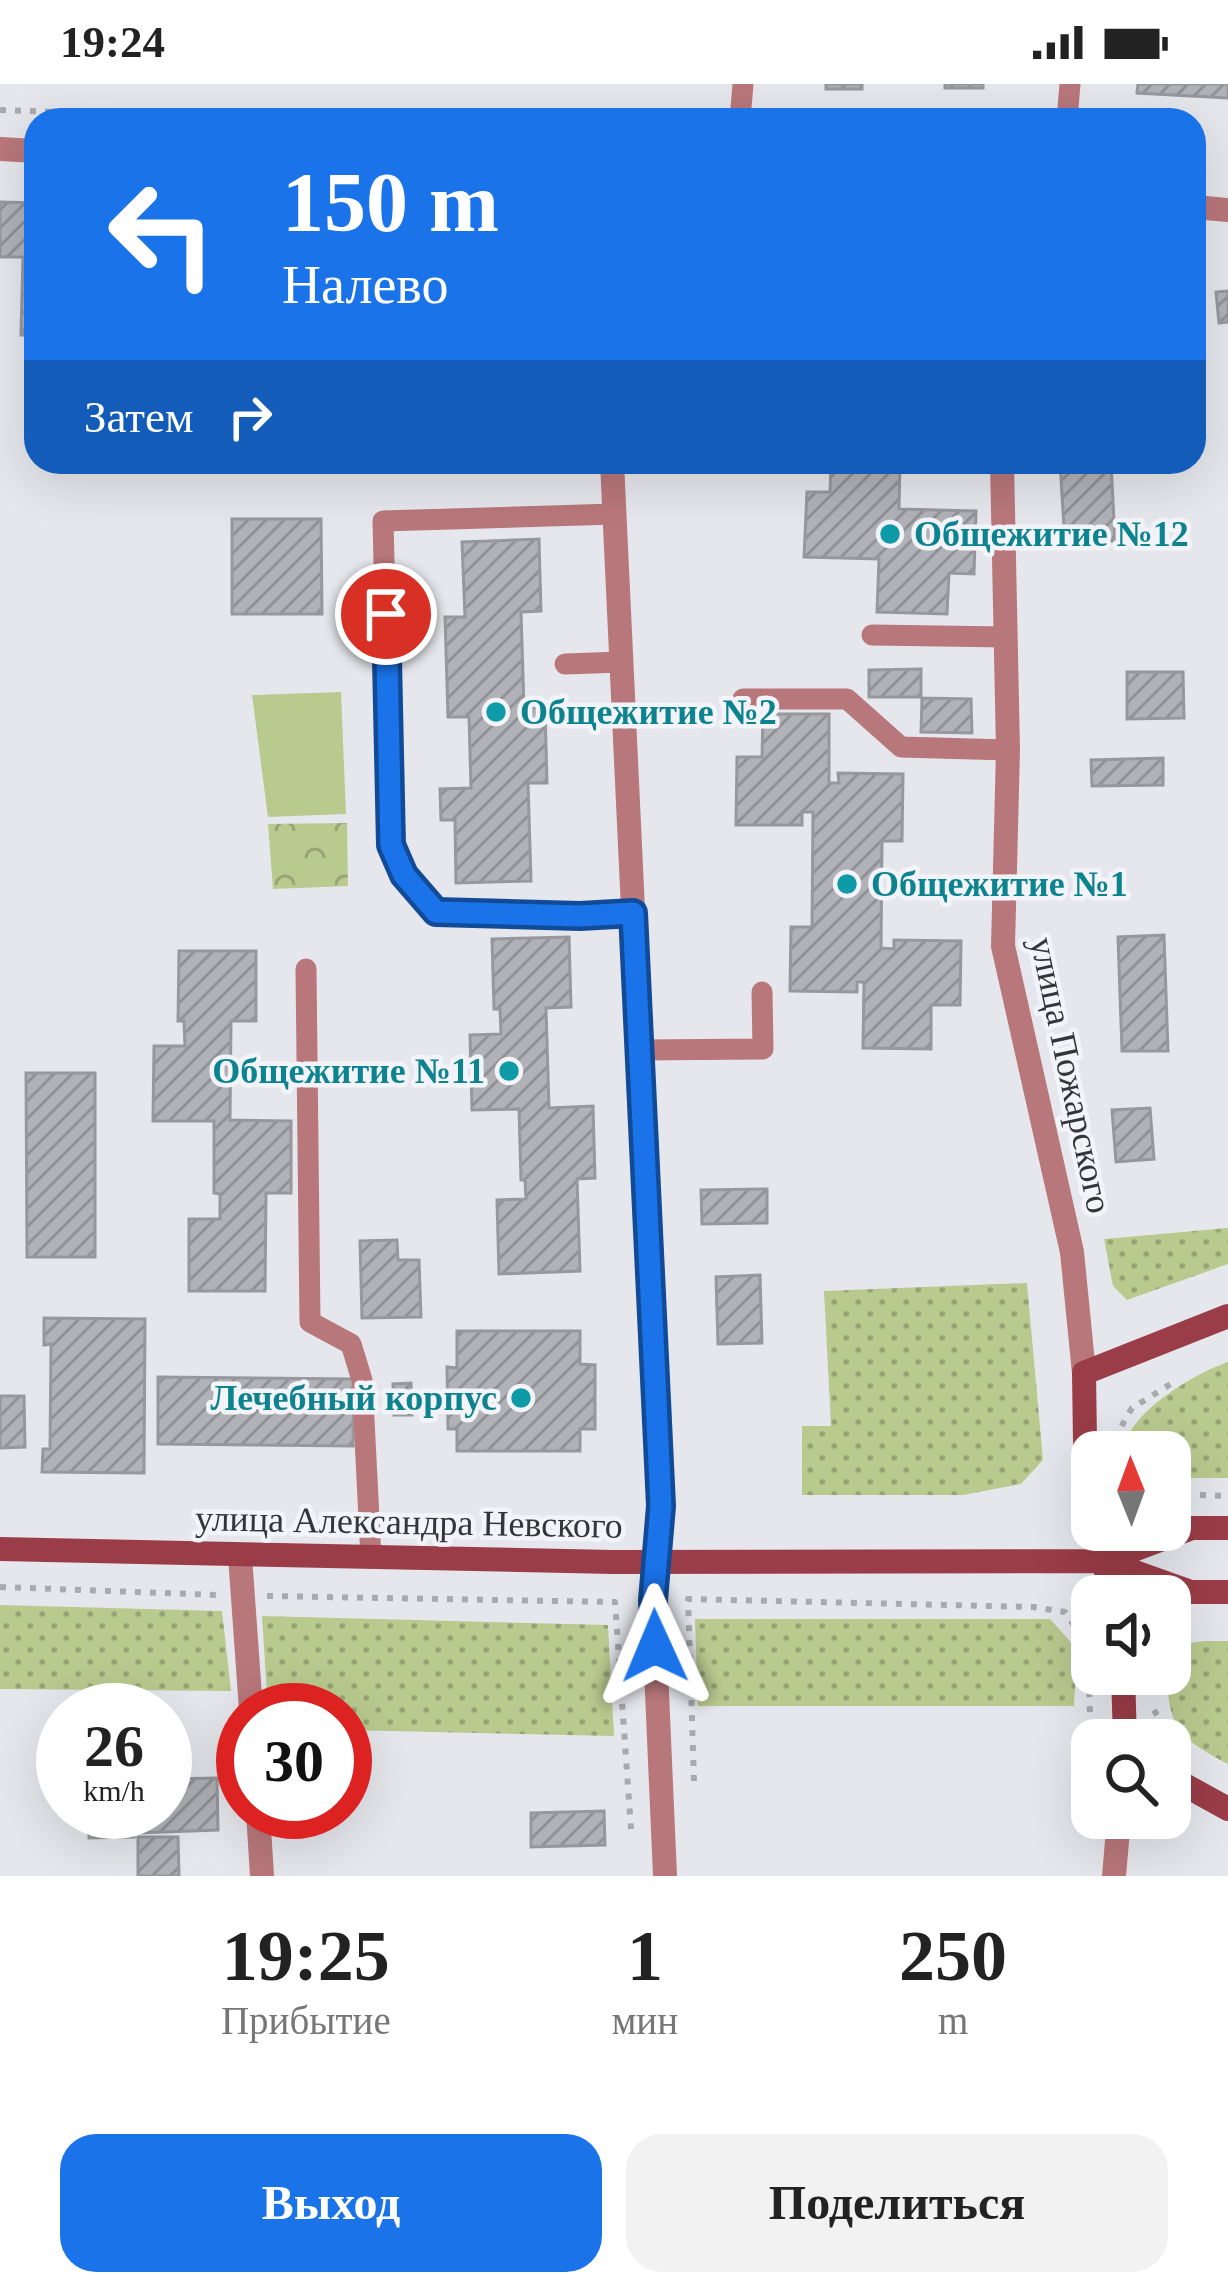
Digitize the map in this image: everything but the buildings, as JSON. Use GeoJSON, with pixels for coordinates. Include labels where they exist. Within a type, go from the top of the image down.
{"type":"FeatureCollection","features":[{"type":"Feature","properties":{"kind":"main road"},"geometry":{"type":"LineString","coordinates":[[1084,1373],[1228,1316]]}},
{"type":"Feature","properties":{"kind":"main road","name":"улица Пожарского"},"geometry":{"type":"LineString","coordinates":[[1084,1373],[1085,1431]]}},
{"type":"Feature","properties":{"kind":"main road"},"geometry":{"type":"LineString","coordinates":[[1104,1561],[1192,1528],[1228,1528]]}},
{"type":"Feature","properties":{"kind":"main road","name":"улица Александра Невского"},"geometry":{"type":"LineString","coordinates":[[0,1549],[656,1562],[1104,1561]]}},
{"type":"Feature","properties":{"kind":"main road"},"geometry":{"type":"LineString","coordinates":[[1102,1551],[1106,1575]]}},
{"type":"Feature","properties":{"kind":"main road"},"geometry":{"type":"LineString","coordinates":[[1104,1561],[1191,1592],[1228,1592]]}},
{"type":"Feature","properties":{"kind":"main road"},"geometry":{"type":"LineString","coordinates":[[1191,1788],[1228,1808]]}},
{"type":"Feature","properties":{"kind":"street"},"geometry":{"type":"LineString","coordinates":[[613,474],[661,1506],[653,1600],[664,1876]]}},
{"type":"Feature","properties":{"kind":"street","name":"улица Пожарского"},"geometry":{"type":"LineString","coordinates":[[1001,474],[1009,750],[1003,946],[1072,1252],[1084,1373]]}},
{"type":"Feature","properties":{"kind":"street"},"geometry":{"type":"LineString","coordinates":[[240,1556],[249,1683]]}},
{"type":"Feature","properties":{"kind":"street"},"geometry":{"type":"LineString","coordinates":[[260,1839],[262,1876]]}},
{"type":"Feature","properties":{"kind":"street"},"geometry":{"type":"LineString","coordinates":[[1114,1876],[1117,1839]]}},
{"type":"Feature","properties":{"kind":"lane"},"geometry":{"type":"LineString","coordinates":[[615,514],[383,521],[391,845],[404,875],[436,912],[633,913]]}},
{"type":"Feature","properties":{"kind":"lane"},"geometry":{"type":"LineString","coordinates":[[872,635],[1006,637]]}},
{"type":"Feature","properties":{"kind":"lane"},"geometry":{"type":"LineString","coordinates":[[566,664],[622,662]]}},
{"type":"Feature","properties":{"kind":"lane"},"geometry":{"type":"LineString","coordinates":[[743,699],[847,699],[901,747],[1009,750]]}},
{"type":"Feature","properties":{"kind":"lane"},"geometry":{"type":"LineString","coordinates":[[306,968],[310,1322],[352,1344],[362,1380],[370,1558]]}},
{"type":"Feature","properties":{"kind":"lane"},"geometry":{"type":"LineString","coordinates":[[640,1050],[763,1049],[762,992]]}},
{"type":"Feature","properties":{"kind":"path"},"geometry":{"type":"LineString","coordinates":[[1118,1431],[1132,1408],[1174,1382]]}},
{"type":"Feature","properties":{"kind":"path"},"geometry":{"type":"LineString","coordinates":[[1191,1495],[1228,1496]]}},
{"type":"Feature","properties":{"kind":"path"},"geometry":{"type":"LineString","coordinates":[[0,1587],[615,1602],[631,1830]]}},
{"type":"Feature","properties":{"kind":"path"},"geometry":{"type":"LineString","coordinates":[[694,1781],[688,1599],[1033,1607],[1065,1612],[1084,1642],[1090,1719]]}},
{"type":"Feature","properties":{"kind":"path"},"geometry":{"type":"LineString","coordinates":[[1152,1705],[1175,1749],[1193,1758]]}},
{"type":"Feature","properties":{"kind":"green space"},"geometry":{"type":"Polygon","coordinates":[[[341,692],[346,814],[268,817],[252,695],[341,692]]]}},
{"type":"Feature","properties":{"kind":"green space"},"geometry":{"type":"Polygon","coordinates":[[[347,823],[348,886],[273,889],[268,824],[347,823]]]}},
{"type":"Feature","properties":{"kind":"green space"},"geometry":{"type":"Polygon","coordinates":[[[1228,1228],[1228,1264],[1127,1300],[1113,1286],[1104,1239],[1228,1228]]]}},
{"type":"Feature","properties":{"kind":"green space"},"geometry":{"type":"Polygon","coordinates":[[[1027,1283],[1043,1460],[1021,1484],[963,1495],[802,1495],[802,1426],[831,1426],[824,1291],[1027,1283]]]}},
{"type":"Feature","properties":{"kind":"green space"},"geometry":{"type":"Polygon","coordinates":[[[1228,1362],[1228,1478],[1191,1478],[1191,1431],[1132,1431],[1148,1410],[1228,1362]]]}},
{"type":"Feature","properties":{"kind":"green space"},"geometry":{"type":"Polygon","coordinates":[[[0,1605],[222,1611],[230,1683],[216,1683],[216,1691],[192,1691],[192,1683],[36,1683],[36,1689],[0,1689],[0,1605]]]}},
{"type":"Feature","properties":{"kind":"green space"},"geometry":{"type":"Polygon","coordinates":[[[262,1616],[608,1625],[614,1736],[372,1731],[372,1683],[266,1683],[262,1616]]]}},
{"type":"Feature","properties":{"kind":"green space"},"geometry":{"type":"Polygon","coordinates":[[[695,1619],[1050,1619],[1071,1642],[1074,1706],[698,1706],[695,1619]]]}},
{"type":"Feature","properties":{"kind":"green space"},"geometry":{"type":"Polygon","coordinates":[[[1228,1641],[1228,1764],[1191,1741],[1191,1719],[1174,1719],[1170,1708],[1169,1695],[1191,1695],[1191,1643],[1228,1641]]]}},
{"type":"Feature","properties":{"kind":"place","name":"Общежитие №12"},"geometry":{"type":"Point","coordinates":[890,534]}},
{"type":"Feature","properties":{"kind":"place","name":"Общежитие №2"},"geometry":{"type":"Point","coordinates":[496,712]}},
{"type":"Feature","properties":{"kind":"place","name":"Общежитие №1"},"geometry":{"type":"Point","coordinates":[847,884]}},
{"type":"Feature","properties":{"kind":"place","name":"Общежитие №11"},"geometry":{"type":"Point","coordinates":[509,1071]}},
{"type":"Feature","properties":{"kind":"place","name":"Лечебный корпус"},"geometry":{"type":"Point","coordinates":[521,1398]}},
{"type":"Feature","properties":{"kind":"route"},"geometry":{"type":"LineString","coordinates":[[386,614],[391,845],[404,875],[436,912],[633,913],[661,1506],[653,1600],[655,1646]]}}]}
